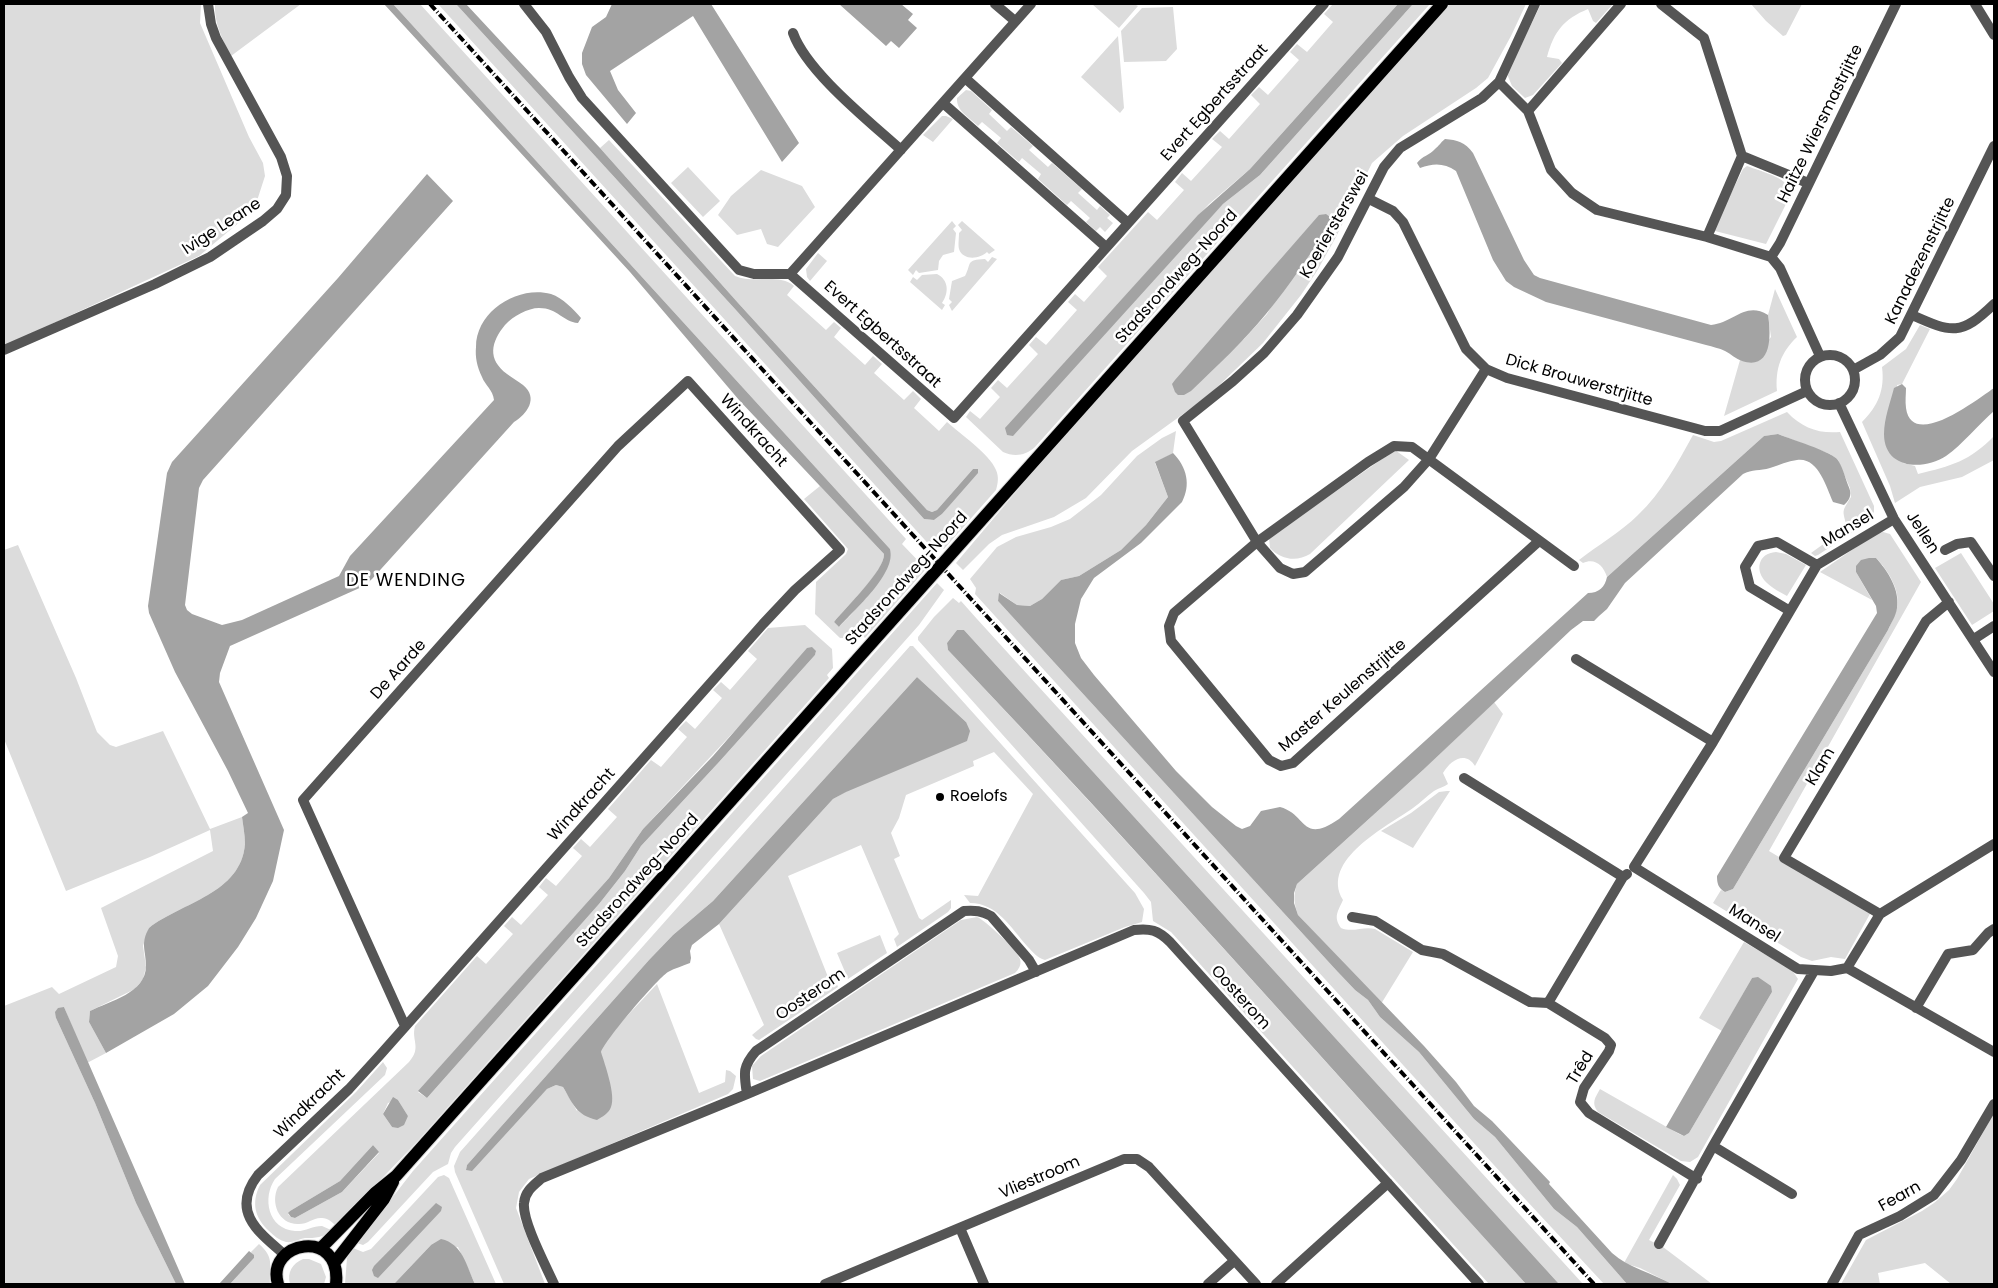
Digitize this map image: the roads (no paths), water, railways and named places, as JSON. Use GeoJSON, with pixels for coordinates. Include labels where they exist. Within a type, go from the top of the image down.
{"type":"FeatureCollection","features":[{"type":"Feature","properties":{"kind":"main road","name":"Stadsrondweg-Noord"},"geometry":{"type":"LineString","coordinates":[[320,1248],[375,1193],[396,1176],[1442,4]]}},
{"type":"Feature","properties":{"kind":"main road","name":"Stadsrondweg-Noord"},"geometry":{"type":"LineString","coordinates":[[335,1262],[384,1199],[396,1176]]}},
{"type":"Feature","properties":{"kind":"main road"},"geometry":{"type":"LineString","coordinates":[[278,1284],[278,1266],[285,1255],[296,1247],[308,1245],[320,1248],[335,1262],[336,1284]]}},
{"type":"Feature","properties":{"kind":"street","name":"Ivige Leane"},"geometry":{"type":"LineString","coordinates":[[4,350],[156,284],[202,261],[277,209],[286,195],[287,176],[282,157],[216,38],[211,24],[208,4]]}},
{"type":"Feature","properties":{"kind":"street"},"geometry":{"type":"LineString","coordinates":[[524,4],[546,32],[582,98],[739,270],[754,274],[790,274],[1031,4]]}},
{"type":"Feature","properties":{"kind":"street"},"geometry":{"type":"LineString","coordinates":[[995,4],[1015,21]]}},
{"type":"Feature","properties":{"kind":"street","name":"Evert Egbertsstraat"},"geometry":{"type":"LineString","coordinates":[[790,274],[954,418],[1324,4]]}},
{"type":"Feature","properties":{"kind":"street","name":"Koeriersterswei"},"geometry":{"type":"LineString","coordinates":[[1257,542],[1183,421],[1233,382],[1264,353],[1297,315],[1338,258],[1384,167],[1400,148],[1482,98],[1499,82],[1535,4]]}},
{"type":"Feature","properties":{"kind":"street"},"geometry":{"type":"LineString","coordinates":[[1528,111],[1621,4]]}},
{"type":"Feature","properties":{"kind":"street"},"geometry":{"type":"LineString","coordinates":[[1662,4],[1704,38],[1742,156],[1707,237]]}},
{"type":"Feature","properties":{"kind":"street","name":"Haitze Wiersmastrjitte"},"geometry":{"type":"LineString","coordinates":[[1771,257],[1780,243],[1896,4]]}},
{"type":"Feature","properties":{"kind":"street"},"geometry":{"type":"LineString","coordinates":[[1975,4],[1994,35]]}},
{"type":"Feature","properties":{"kind":"street"},"geometry":{"type":"LineString","coordinates":[[792,33],[808,59],[834,88],[901,150]]}},
{"type":"Feature","properties":{"kind":"street"},"geometry":{"type":"LineString","coordinates":[[965,78],[1128,223]]}},
{"type":"Feature","properties":{"kind":"street"},"geometry":{"type":"LineString","coordinates":[[1499,82],[1528,111],[1551,170],[1572,193],[1597,210],[1707,237],[1771,257],[1780,268],[1820,356]]}},
{"type":"Feature","properties":{"kind":"street"},"geometry":{"type":"LineString","coordinates":[[943,103],[1106,248]]}},
{"type":"Feature","properties":{"kind":"street","name":"Kanadezenstrjitte"},"geometry":{"type":"LineString","coordinates":[[1853,370],[1890,347],[1900,337],[1994,146]]}},
{"type":"Feature","properties":{"kind":"street"},"geometry":{"type":"LineString","coordinates":[[1742,156],[1808,183]]}},
{"type":"Feature","properties":{"kind":"street","name":"Dick Brouwerstrjitte"},"geometry":{"type":"LineString","coordinates":[[1369,199],[1393,211],[1403,222],[1466,350],[1486,369],[1506,378],[1705,431],[1720,431],[1807,391]]}},
{"type":"Feature","properties":{"kind":"street"},"geometry":{"type":"LineString","coordinates":[[1912,315],[1935,326],[1960,329],[1976,322],[1994,304]]}},
{"type":"Feature","properties":{"kind":"street"},"geometry":{"type":"LineString","coordinates":[[1830,354],[1840,356],[1848,362],[1853,370],[1856,380],[1854,390],[1848,398],[1839,403],[1821,404],[1812,399],[1807,391],[1804,381],[1806,371],[1811,362],[1820,356],[1830,354]]}},
{"type":"Feature","properties":{"kind":"street"},"geometry":{"type":"LineString","coordinates":[[1257,542],[1280,568],[1293,574],[1305,572],[1404,488],[1429,459],[1486,369]]}},
{"type":"Feature","properties":{"kind":"street","name":"De Aarde"},"geometry":{"type":"LineString","coordinates":[[406,1026],[303,800],[618,446],[688,381]]}},
{"type":"Feature","properties":{"kind":"street","name":"Windkracht"},"geometry":{"type":"LineString","coordinates":[[285,1255],[259,1233],[252,1224],[248,1214],[246,1202],[251,1184],[258,1175],[350,1089],[763,624],[795,590],[840,550],[688,381]]}},
{"type":"Feature","properties":{"kind":"street","name":"Jellen"},"geometry":{"type":"LineString","coordinates":[[1839,403],[1894,518],[1994,672]]}},
{"type":"Feature","properties":{"kind":"street","name":"Master Keulenstrjitte"},"geometry":{"type":"LineString","coordinates":[[1429,459],[1412,447],[1394,446],[1368,462],[1257,542],[1174,613],[1169,626],[1171,641],[1269,760],[1281,766],[1293,763],[1539,541]]}},
{"type":"Feature","properties":{"kind":"street"},"geometry":{"type":"LineString","coordinates":[[1429,459],[1574,566]]}},
{"type":"Feature","properties":{"kind":"street","name":"Mansel"},"geometry":{"type":"LineString","coordinates":[[1848,968],[1831,971],[1798,969],[1634,867],[1713,742],[1817,564],[1894,518]]}},
{"type":"Feature","properties":{"kind":"street","name":"Mansel"},"geometry":{"type":"LineString","coordinates":[[1790,611],[1750,587],[1745,567],[1758,546],[1777,542],[1817,564]]}},
{"type":"Feature","properties":{"kind":"street"},"geometry":{"type":"LineString","coordinates":[[1945,550],[1957,544],[1971,542],[1994,576]]}},
{"type":"Feature","properties":{"kind":"street","name":"Klam"},"geometry":{"type":"LineString","coordinates":[[1880,914],[1784,858],[1926,621],[1949,602]]}},
{"type":"Feature","properties":{"kind":"street"},"geometry":{"type":"LineString","coordinates":[[1974,639],[1994,626]]}},
{"type":"Feature","properties":{"kind":"street"},"geometry":{"type":"LineString","coordinates":[[1576,659],[1713,742]]}},
{"type":"Feature","properties":{"kind":"street"},"geometry":{"type":"LineString","coordinates":[[1464,778],[1623,877]]}},
{"type":"Feature","properties":{"kind":"street"},"geometry":{"type":"LineString","coordinates":[[1994,844],[1880,914],[1848,968],[1994,1052]]}},
{"type":"Feature","properties":{"kind":"street"},"geometry":{"type":"LineString","coordinates":[[1548,1002],[1623,877],[1634,867]]}},
{"type":"Feature","properties":{"kind":"street","name":"Oosterom"},"geometry":{"type":"LineString","coordinates":[[747,1094],[745,1068],[749,1059],[756,1051],[964,911],[973,910],[991,916],[1029,960],[1036,972]]}},
{"type":"Feature","properties":{"kind":"street","name":"Trêd"},"geometry":{"type":"LineString","coordinates":[[1352,917],[1375,921],[1422,950],[1443,954],[1530,1002],[1548,1002],[1605,1038],[1610,1044],[1609,1051],[1584,1088],[1580,1102],[1589,1113],[1697,1179]]}},
{"type":"Feature","properties":{"kind":"street","name":"Oosterom"},"geometry":{"type":"LineString","coordinates":[[554,1284],[524,1214],[524,1201],[530,1188],[542,1178],[747,1094],[1134,930],[1146,928],[1159,931],[1479,1284]]}},
{"type":"Feature","properties":{"kind":"street"},"geometry":{"type":"LineString","coordinates":[[1916,1008],[1948,954],[1973,950],[1994,929]]}},
{"type":"Feature","properties":{"kind":"street"},"geometry":{"type":"LineString","coordinates":[[1659,1244],[1814,971]]}},
{"type":"Feature","properties":{"kind":"street","name":"Fearn"},"geometry":{"type":"LineString","coordinates":[[1832,1284],[1859,1235],[1900,1216],[1934,1195],[1961,1160],[1994,1104]]}},
{"type":"Feature","properties":{"kind":"street"},"geometry":{"type":"LineString","coordinates":[[1713,1146],[1792,1194]]}},
{"type":"Feature","properties":{"kind":"street","name":"Vliestroom"},"geometry":{"type":"LineString","coordinates":[[825,1284],[1124,1159],[1136,1159],[1149,1167],[1256,1284]]}},
{"type":"Feature","properties":{"kind":"street"},"geometry":{"type":"LineString","coordinates":[[1276,1284],[1388,1183]]}},
{"type":"Feature","properties":{"kind":"street"},"geometry":{"type":"LineString","coordinates":[[960,1228],[984,1284]]}},
{"type":"Feature","properties":{"kind":"street"},"geometry":{"type":"LineString","coordinates":[[1208,1284],[1234,1261]]}},
{"type":"Feature","properties":{"kind":"railway"},"geometry":{"type":"LineString","coordinates":[[430,4],[1594,1284]]}},
{"type":"Feature","properties":{"kind":"place","name":"Roelofs"},"geometry":{"type":"Point","coordinates":[940,797]}},
{"type":"Feature","properties":{"kind":"district","name":"DE WENDING"},"geometry":{"type":"Point","coordinates":[406,581]}}]}
